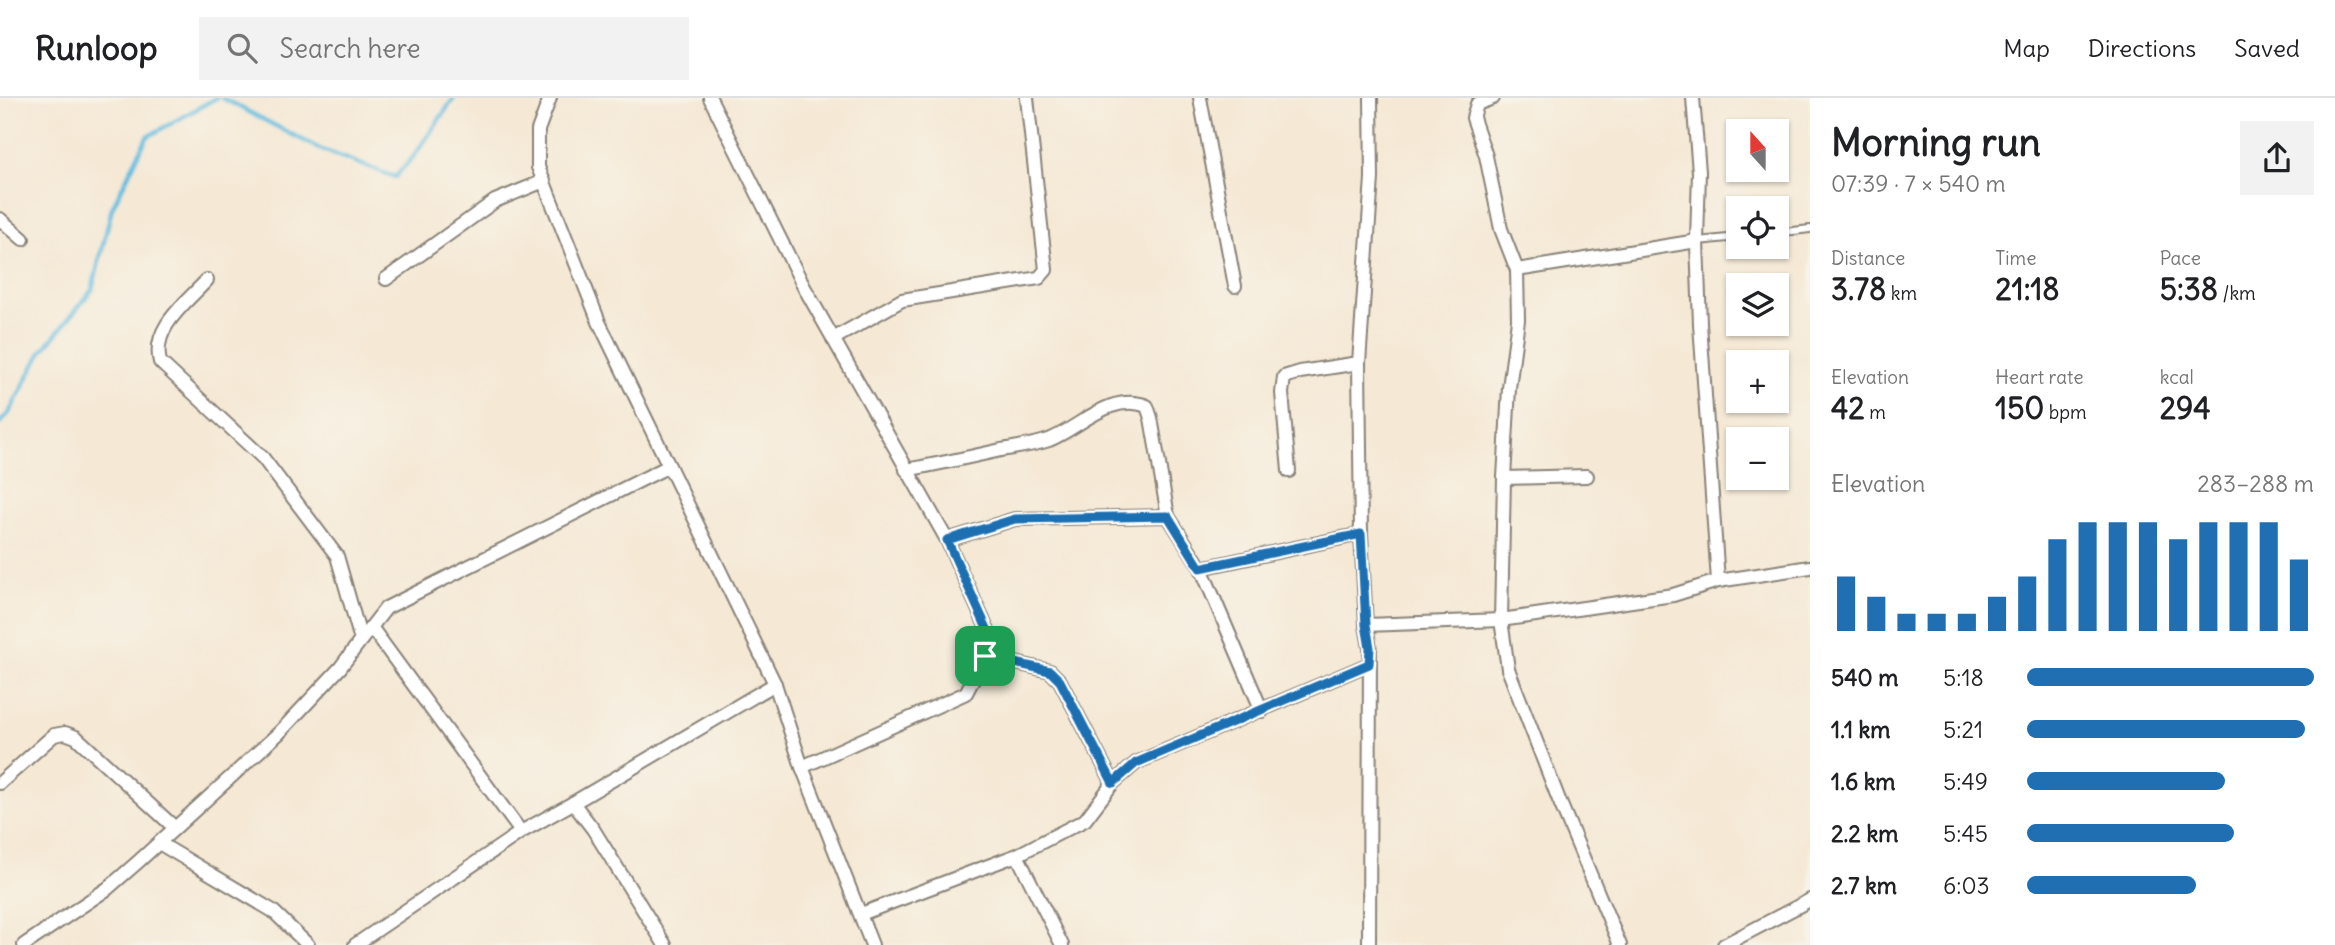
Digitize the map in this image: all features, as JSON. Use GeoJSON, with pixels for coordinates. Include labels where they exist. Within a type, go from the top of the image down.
{"type":"FeatureCollection","features":[{"type":"Feature","properties":{"kind":"street"},"geometry":{"type":"LineString","coordinates":[[550,98],[538,130],[538,167],[599,322],[775,684],[802,767],[873,945]]}},
{"type":"Feature","properties":{"kind":"street"},"geometry":{"type":"LineString","coordinates":[[710,98],[804,288],[947,540],[989,633],[985,656],[967,693],[802,767]]}},
{"type":"Feature","properties":{"kind":"street"},"geometry":{"type":"LineString","coordinates":[[833,339],[902,300],[1039,278],[1046,270],[1027,98]]}},
{"type":"Feature","properties":{"kind":"street"},"geometry":{"type":"LineString","coordinates":[[1200,98],[1235,286]]}},
{"type":"Feature","properties":{"kind":"street"},"geometry":{"type":"LineString","coordinates":[[1369,945],[1370,648],[1366,625],[1361,534],[1359,363],[1372,178],[1371,98]]}},
{"type":"Feature","properties":{"kind":"street"},"geometry":{"type":"LineString","coordinates":[[1493,98],[1477,104],[1473,118],[1486,156],[1501,229],[1517,271],[1518,320],[1509,388],[1504,478],[1501,620],[1508,669],[1620,945]]}},
{"type":"Feature","properties":{"kind":"street"},"geometry":{"type":"LineString","coordinates":[[1693,98],[1699,172],[1700,324],[1718,581]]}},
{"type":"Feature","properties":{"kind":"street"},"geometry":{"type":"LineString","coordinates":[[386,279],[495,201],[544,181]]}},
{"type":"Feature","properties":{"kind":"street"},"geometry":{"type":"LineString","coordinates":[[0,219],[23,239]]}},
{"type":"Feature","properties":{"kind":"street"},"geometry":{"type":"LineString","coordinates":[[1517,271],[1698,241]]}},
{"type":"Feature","properties":{"kind":"street"},"geometry":{"type":"LineString","coordinates":[[207,280],[164,327],[157,351],[160,362],[263,458],[337,556],[361,640]]}},
{"type":"Feature","properties":{"kind":"street"},"geometry":{"type":"LineString","coordinates":[[1289,471],[1282,393],[1284,377],[1359,363]]}},
{"type":"Feature","properties":{"kind":"street"},"geometry":{"type":"LineString","coordinates":[[906,470],[1046,441],[1068,431],[1089,415],[1119,403],[1134,401],[1147,406],[1168,516],[1200,568],[1262,711]]}},
{"type":"Feature","properties":{"kind":"street"},"geometry":{"type":"LineString","coordinates":[[24,945],[107,889],[279,733],[340,668],[386,608],[668,466]]}},
{"type":"Feature","properties":{"kind":"street"},"geometry":{"type":"LineString","coordinates":[[1504,478],[1587,476]]}},
{"type":"Feature","properties":{"kind":"street"},"geometry":{"type":"LineString","coordinates":[[947,540],[1015,519],[1168,516]]}},
{"type":"Feature","properties":{"kind":"street"},"geometry":{"type":"LineString","coordinates":[[1200,568],[1361,534]]}},
{"type":"Feature","properties":{"kind":"street"},"geometry":{"type":"LineString","coordinates":[[1366,625],[1501,620],[1673,595],[1718,581],[1810,567]]}},
{"type":"Feature","properties":{"kind":"street"},"geometry":{"type":"LineString","coordinates":[[371,627],[521,832]]}},
{"type":"Feature","properties":{"kind":"street"},"geometry":{"type":"LineString","coordinates":[[985,656],[1050,671],[1060,681],[1113,783]]}},
{"type":"Feature","properties":{"kind":"street"},"geometry":{"type":"LineString","coordinates":[[861,914],[1017,855],[1085,820],[1113,783],[1136,763],[1369,664]]}},
{"type":"Feature","properties":{"kind":"street"},"geometry":{"type":"LineString","coordinates":[[355,945],[521,832],[775,684]]}},
{"type":"Feature","properties":{"kind":"street"},"geometry":{"type":"LineString","coordinates":[[0,783],[54,735],[65,733],[76,737],[175,828]]}},
{"type":"Feature","properties":{"kind":"street"},"geometry":{"type":"LineString","coordinates":[[573,803],[593,829],[665,945]]}},
{"type":"Feature","properties":{"kind":"street"},"geometry":{"type":"LineString","coordinates":[[159,843],[272,911],[308,945]]}},
{"type":"Feature","properties":{"kind":"street"},"geometry":{"type":"LineString","coordinates":[[1017,855],[1062,945]]}},
{"type":"Feature","properties":{"kind":"street"},"geometry":{"type":"LineString","coordinates":[[1724,945],[1810,900]]}},
{"type":"Feature","properties":{"kind":"lane"},"geometry":{"type":"LineString","coordinates":[[1789,231],[1810,229]]}},
{"type":"Feature","properties":{"kind":"lane"},"geometry":{"type":"LineString","coordinates":[[1698,241],[1726,238]]}},
{"type":"Feature","properties":{"kind":"waterway"},"geometry":{"type":"LineString","coordinates":[[0,423],[9,413],[40,354],[92,290],[112,208],[147,137],[216,98]]}},
{"type":"Feature","properties":{"kind":"waterway"},"geometry":{"type":"LineString","coordinates":[[222,98],[320,149],[395,177],[414,156],[454,98]]}},
{"type":"Feature","properties":{"kind":"route"},"geometry":{"type":"LineString","coordinates":[[1168,516],[1200,568],[1361,534],[1369,664],[1136,763],[1113,783],[1060,681],[1050,671],[985,656],[989,633],[947,540],[1000,522],[1015,519],[1168,516]]}}]}
